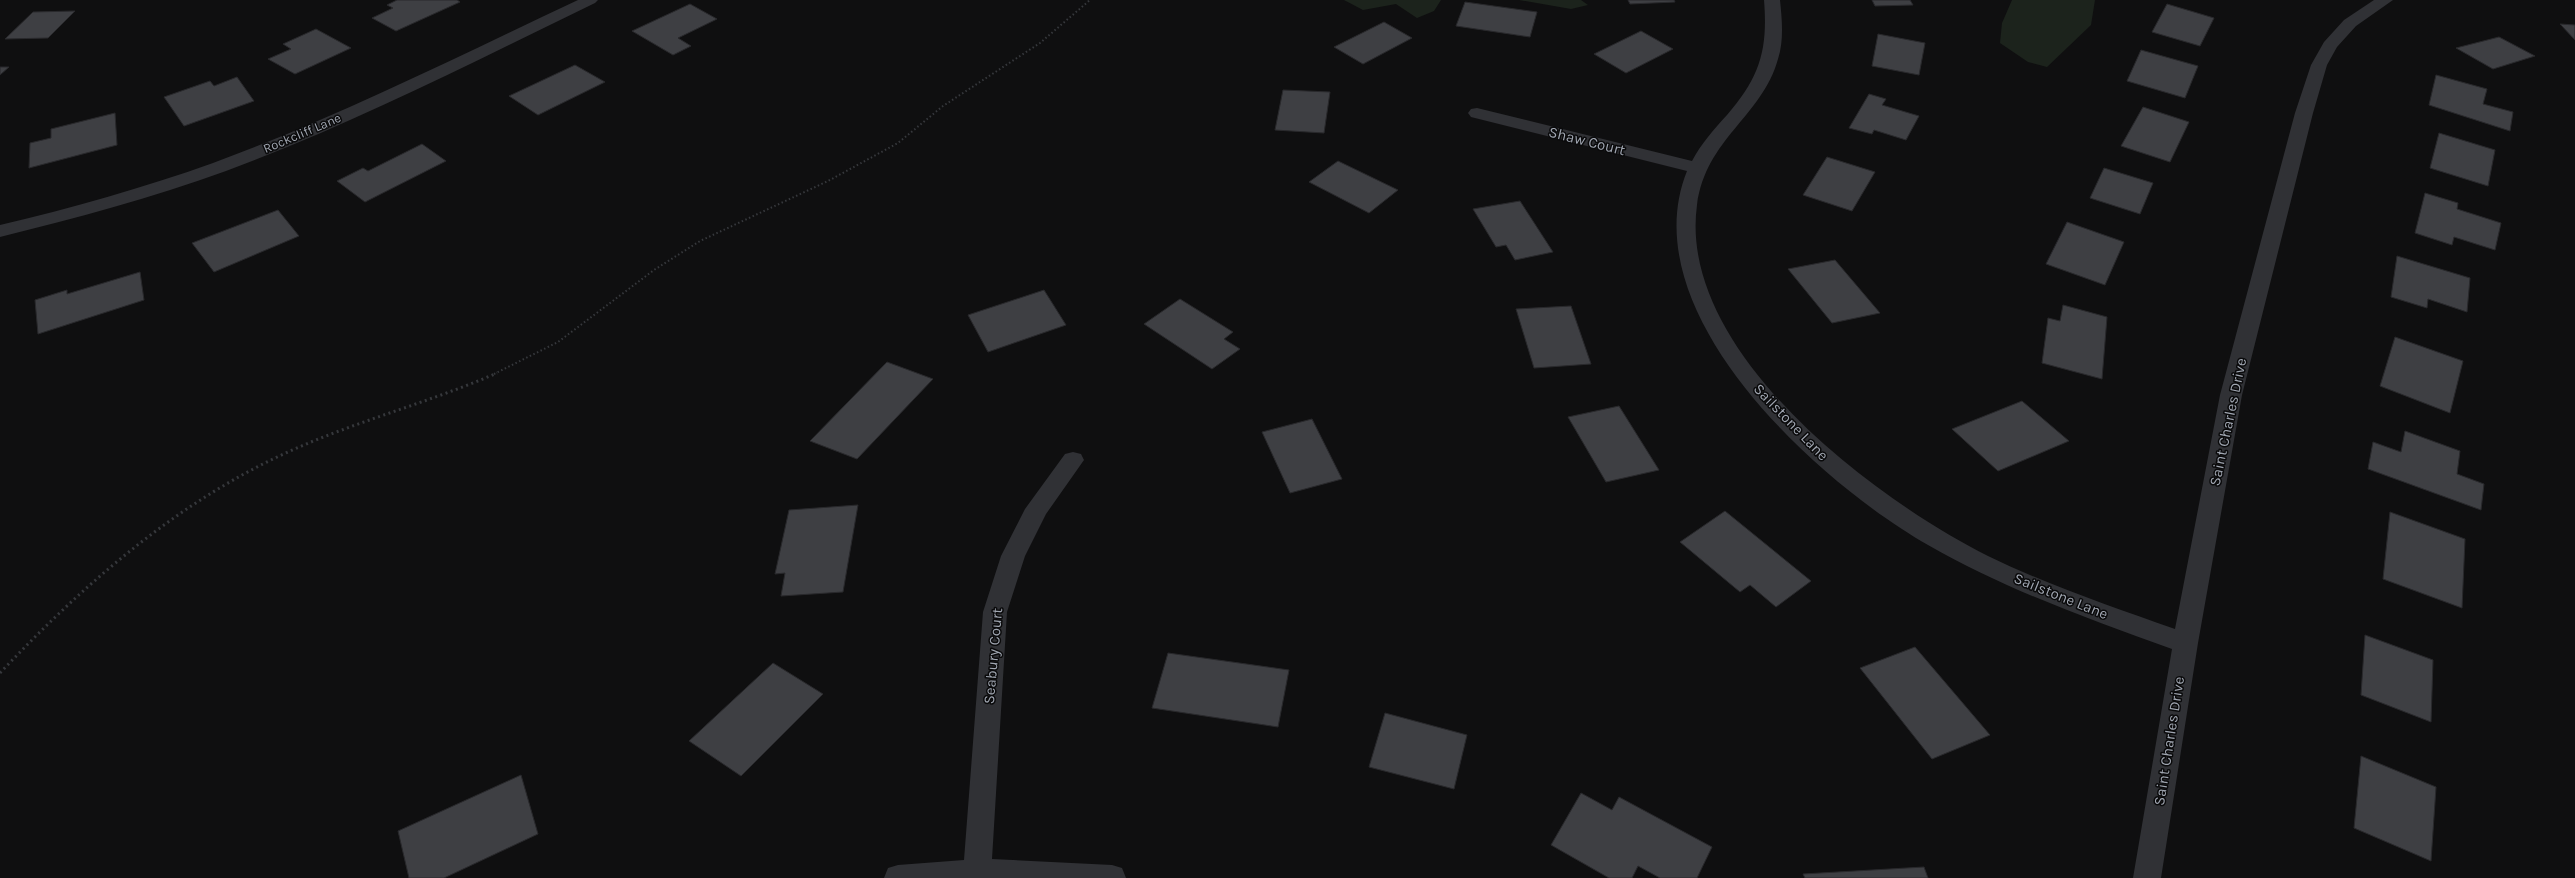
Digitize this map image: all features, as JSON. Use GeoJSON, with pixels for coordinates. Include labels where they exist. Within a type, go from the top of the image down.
{"type":"FeatureCollection","features":[{"type":"Feature","properties":{"kind":"street","name":"Rockcliff Lane"},"geometry":{"type":"LineString","coordinates":[[0,231],[64,216],[157,189],[251,155],[336,119],[590,0]]}},
{"type":"Feature","properties":{"kind":"street","name":"Sailstone Lane"},"geometry":{"type":"LineString","coordinates":[[1772,0],[1775,32],[1769,64],[1752,97],[1711,147],[1697,168],[1686,225],[1690,266],[1709,320],[1732,358],[1772,407],[1832,464],[1905,519],[1977,562],[2065,601],[2185,643]]}},
{"type":"Feature","properties":{"kind":"street","name":"Saint Charles Drive"},"geometry":{"type":"LineString","coordinates":[[2147,878],[2185,643],[2231,395],[2267,253],[2319,65],[2330,45],[2350,23],[2385,0]]}},
{"type":"Feature","properties":{"kind":"street","name":"Shaw Court"},"geometry":{"type":"LineString","coordinates":[[1477,113],[1697,168]]}},
{"type":"Feature","properties":{"kind":"street","name":"Seabury Court"},"geometry":{"type":"LineString","coordinates":[[977,872],[995,612],[1013,556],[1037,509],[1073,460]]}},
{"type":"Feature","properties":{"kind":"street"},"geometry":{"type":"LineString","coordinates":[[898,878],[977,872],[1112,878]]}},
{"type":"Feature","properties":{"kind":"path"},"geometry":{"type":"LineString","coordinates":[[0,673],[41,628],[95,578],[198,502],[256,467],[334,432],[461,388],[548,348],[660,265],[703,239],[769,206],[827,182],[908,136],[945,103],[991,76],[1064,25],[1090,0]]}},
{"type":"Feature","properties":{"kind":"shaded area"},"geometry":{"type":"Polygon","coordinates":[[[1344,0],[1441,0],[1434,11],[1417,18],[1396,4],[1363,10],[1344,0]]]}},
{"type":"Feature","properties":{"kind":"shaded area"},"geometry":{"type":"Polygon","coordinates":[[[1519,0],[1581,0],[1588,5],[1571,9],[1519,0]]]}},
{"type":"Feature","properties":{"kind":"shaded area"},"geometry":{"type":"Polygon","coordinates":[[[2012,0],[2095,0],[2091,25],[2047,67],[2028,62],[2000,43],[2002,23],[2012,0]]]}},
{"type":"Feature","properties":{"kind":"building"},"geometry":{"type":"Polygon","coordinates":[[[397,0],[457,0],[460,2],[396,31],[372,18],[393,8],[387,5],[397,0]]]}},
{"type":"Feature","properties":{"kind":"building"},"geometry":{"type":"Polygon","coordinates":[[[1628,0],[1674,0],[1675,2],[1630,4],[1628,0]]]}},
{"type":"Feature","properties":{"kind":"building"},"geometry":{"type":"Polygon","coordinates":[[[1872,0],[1910,0],[1913,5],[1875,6],[1872,0]]]}},
{"type":"Feature","properties":{"kind":"building"},"geometry":{"type":"Polygon","coordinates":[[[1465,2],[1537,12],[1530,37],[1456,26],[1465,2]]]}},
{"type":"Feature","properties":{"kind":"building"},"geometry":{"type":"Polygon","coordinates":[[[690,4],[717,19],[678,38],[691,46],[673,55],[632,31],[690,4]]]}},
{"type":"Feature","properties":{"kind":"building"},"geometry":{"type":"Polygon","coordinates":[[[2167,4],[2214,18],[2200,46],[2152,32],[2167,4]]]}},
{"type":"Feature","properties":{"kind":"building"},"geometry":{"type":"Polygon","coordinates":[[[75,11],[48,38],[5,39],[33,12],[75,11]]]}},
{"type":"Feature","properties":{"kind":"building"},"geometry":{"type":"Polygon","coordinates":[[[1384,22],[1412,38],[1363,64],[1334,47],[1384,22]]]}},
{"type":"Feature","properties":{"kind":"building"},"geometry":{"type":"Polygon","coordinates":[[[2560,24],[2575,25],[2575,40],[2560,24]]]}},
{"type":"Feature","properties":{"kind":"building"},"geometry":{"type":"Polygon","coordinates":[[[316,29],[351,48],[295,74],[268,59],[291,49],[283,44],[316,29]]]}},
{"type":"Feature","properties":{"kind":"building"},"geometry":{"type":"Polygon","coordinates":[[[1641,31],[1673,49],[1626,73],[1594,54],[1641,31]]]}},
{"type":"Feature","properties":{"kind":"building"},"geometry":{"type":"Polygon","coordinates":[[[1878,34],[1925,43],[1919,75],[1872,66],[1878,34]]]}},
{"type":"Feature","properties":{"kind":"building"},"geometry":{"type":"Polygon","coordinates":[[[2499,37],[2535,56],[2493,69],[2456,48],[2499,37]]]}},
{"type":"Feature","properties":{"kind":"building"},"geometry":{"type":"Polygon","coordinates":[[[2141,50],[2198,66],[2185,98],[2127,81],[2141,50]]]}},
{"type":"Feature","properties":{"kind":"building"},"geometry":{"type":"Polygon","coordinates":[[[575,65],[605,82],[538,115],[509,96],[575,65]]]}},
{"type":"Feature","properties":{"kind":"building"},"geometry":{"type":"Polygon","coordinates":[[[0,67],[9,67],[0,75],[0,67]]]}},
{"type":"Feature","properties":{"kind":"building"},"geometry":{"type":"Polygon","coordinates":[[[2436,75],[2487,89],[2483,104],[2513,112],[2510,131],[2429,105],[2436,75]]]}},
{"type":"Feature","properties":{"kind":"building"},"geometry":{"type":"Polygon","coordinates":[[[237,77],[254,101],[184,126],[164,97],[210,81],[214,86],[237,77]]]}},
{"type":"Feature","properties":{"kind":"building"},"geometry":{"type":"Polygon","coordinates":[[[1283,90],[1330,92],[1324,133],[1275,130],[1283,90]]]}},
{"type":"Feature","properties":{"kind":"building"},"geometry":{"type":"Polygon","coordinates":[[[1869,94],[1886,99],[1882,105],[1919,116],[1906,140],[1874,130],[1872,134],[1849,128],[1869,94]]]}},
{"type":"Feature","properties":{"kind":"building"},"geometry":{"type":"Polygon","coordinates":[[[2143,107],[2189,122],[2170,162],[2121,146],[2143,107]]]}},
{"type":"Feature","properties":{"kind":"building"},"geometry":{"type":"Polygon","coordinates":[[[115,113],[117,145],[29,168],[30,143],[51,138],[51,129],[115,113]]]}},
{"type":"Feature","properties":{"kind":"building"},"geometry":{"type":"Polygon","coordinates":[[[2439,133],[2495,150],[2488,186],[2430,168],[2439,133]]]}},
{"type":"Feature","properties":{"kind":"building"},"geometry":{"type":"Polygon","coordinates":[[[422,144],[446,161],[365,202],[337,181],[363,168],[368,171],[422,144]]]}},
{"type":"Feature","properties":{"kind":"building"},"geometry":{"type":"Polygon","coordinates":[[[1827,157],[1875,172],[1852,211],[1803,195],[1827,157]]]}},
{"type":"Feature","properties":{"kind":"building"},"geometry":{"type":"Polygon","coordinates":[[[1338,161],[1398,190],[1369,213],[1309,182],[1338,161]]]}},
{"type":"Feature","properties":{"kind":"building"},"geometry":{"type":"Polygon","coordinates":[[[2104,168],[2153,183],[2140,214],[2090,198],[2104,168]]]}},
{"type":"Feature","properties":{"kind":"building"},"geometry":{"type":"Polygon","coordinates":[[[2425,193],[2458,203],[2457,209],[2501,223],[2495,250],[2454,237],[2452,245],[2415,233],[2425,193]]]}},
{"type":"Feature","properties":{"kind":"building"},"geometry":{"type":"Polygon","coordinates":[[[1520,201],[1553,252],[1515,260],[1506,245],[1496,247],[1473,209],[1520,201]]]}},
{"type":"Feature","properties":{"kind":"building"},"geometry":{"type":"Polygon","coordinates":[[[278,210],[299,236],[214,272],[192,243],[278,210]]]}},
{"type":"Feature","properties":{"kind":"building"},"geometry":{"type":"Polygon","coordinates":[[[2067,222],[2124,242],[2105,285],[2046,264],[2067,222]]]}},
{"type":"Feature","properties":{"kind":"building"},"geometry":{"type":"Polygon","coordinates":[[[2397,256],[2470,278],[2467,312],[2428,299],[2427,308],[2391,297],[2397,256]]]}},
{"type":"Feature","properties":{"kind":"building"},"geometry":{"type":"Polygon","coordinates":[[[1835,260],[1880,313],[1832,323],[1788,269],[1835,260]]]}},
{"type":"Feature","properties":{"kind":"building"},"geometry":{"type":"Polygon","coordinates":[[[140,272],[144,300],[38,334],[35,300],[67,290],[67,294],[140,272]]]}},
{"type":"Feature","properties":{"kind":"building"},"geometry":{"type":"Polygon","coordinates":[[[1044,290],[1066,325],[988,352],[968,315],[1044,290]]]}},
{"type":"Feature","properties":{"kind":"building"},"geometry":{"type":"Polygon","coordinates":[[[1180,299],[1233,332],[1224,339],[1240,349],[1212,369],[1144,324],[1180,299]]]}},
{"type":"Feature","properties":{"kind":"building"},"geometry":{"type":"Polygon","coordinates":[[[2063,305],[2107,317],[2102,379],[2042,363],[2048,318],[2060,321],[2063,305]]]}},
{"type":"Feature","properties":{"kind":"building"},"geometry":{"type":"Polygon","coordinates":[[[1571,306],[1591,364],[1534,368],[1516,309],[1571,306]]]}},
{"type":"Feature","properties":{"kind":"building"},"geometry":{"type":"Polygon","coordinates":[[[2395,337],[2463,361],[2450,413],[2380,386],[2395,337]]]}},
{"type":"Feature","properties":{"kind":"building"},"geometry":{"type":"Polygon","coordinates":[[[887,362],[933,379],[857,459],[810,441],[887,362]]]}},
{"type":"Feature","properties":{"kind":"building"},"geometry":{"type":"Polygon","coordinates":[[[2022,401],[2069,441],[1998,471],[1952,429],[2022,401]]]}},
{"type":"Feature","properties":{"kind":"building"},"geometry":{"type":"Polygon","coordinates":[[[1619,406],[1659,470],[1606,482],[1568,417],[1619,406]]]}},
{"type":"Feature","properties":{"kind":"building"},"geometry":{"type":"Polygon","coordinates":[[[1312,419],[1342,479],[1290,493],[1262,432],[1312,419]]]}},
{"type":"Feature","properties":{"kind":"building"},"geometry":{"type":"Polygon","coordinates":[[[2405,431],[2460,451],[2457,474],[2484,484],[2481,510],[2368,469],[2373,442],[2401,452],[2405,431]]]}},
{"type":"Feature","properties":{"kind":"building"},"geometry":{"type":"Polygon","coordinates":[[[858,505],[843,592],[781,596],[785,573],[775,574],[789,510],[858,505]]]}},
{"type":"Feature","properties":{"kind":"building"},"geometry":{"type":"Polygon","coordinates":[[[1725,511],[1811,581],[1776,607],[1750,585],[1740,592],[1680,542],[1725,511]]]}},
{"type":"Feature","properties":{"kind":"building"},"geometry":{"type":"Polygon","coordinates":[[[2390,512],[2465,539],[2462,608],[2383,579],[2390,512]]]}},
{"type":"Feature","properties":{"kind":"building"},"geometry":{"type":"Polygon","coordinates":[[[2365,635],[2433,660],[2431,722],[2361,695],[2365,635]]]}},
{"type":"Feature","properties":{"kind":"building"},"geometry":{"type":"Polygon","coordinates":[[[1915,647],[1990,735],[1932,759],[1860,668],[1915,647]]]}},
{"type":"Feature","properties":{"kind":"building"},"geometry":{"type":"Polygon","coordinates":[[[1168,653],[1289,670],[1278,727],[1152,708],[1168,653]]]}},
{"type":"Feature","properties":{"kind":"building"},"geometry":{"type":"Polygon","coordinates":[[[773,663],[823,694],[741,776],[689,741],[773,663]]]}},
{"type":"Feature","properties":{"kind":"building"},"geometry":{"type":"Polygon","coordinates":[[[1385,713],[1467,735],[1454,789],[1369,767],[1385,713]]]}},
{"type":"Feature","properties":{"kind":"building"},"geometry":{"type":"Polygon","coordinates":[[[2361,756],[2436,787],[2431,861],[2354,828],[2361,756]]]}},
{"type":"Feature","properties":{"kind":"building"},"geometry":{"type":"Polygon","coordinates":[[[521,775],[538,834],[444,878],[409,878],[398,831],[521,775]]]}},
{"type":"Feature","properties":{"kind":"building"},"geometry":{"type":"Polygon","coordinates":[[[1581,793],[1612,810],[1619,797],[1712,847],[1697,878],[1660,878],[1638,866],[1632,878],[1609,878],[1551,845],[1581,793]]]}},
{"type":"Feature","properties":{"kind":"building"},"geometry":{"type":"Polygon","coordinates":[[[1924,867],[1928,878],[1805,878],[1803,874],[1924,867]]]}}]}
